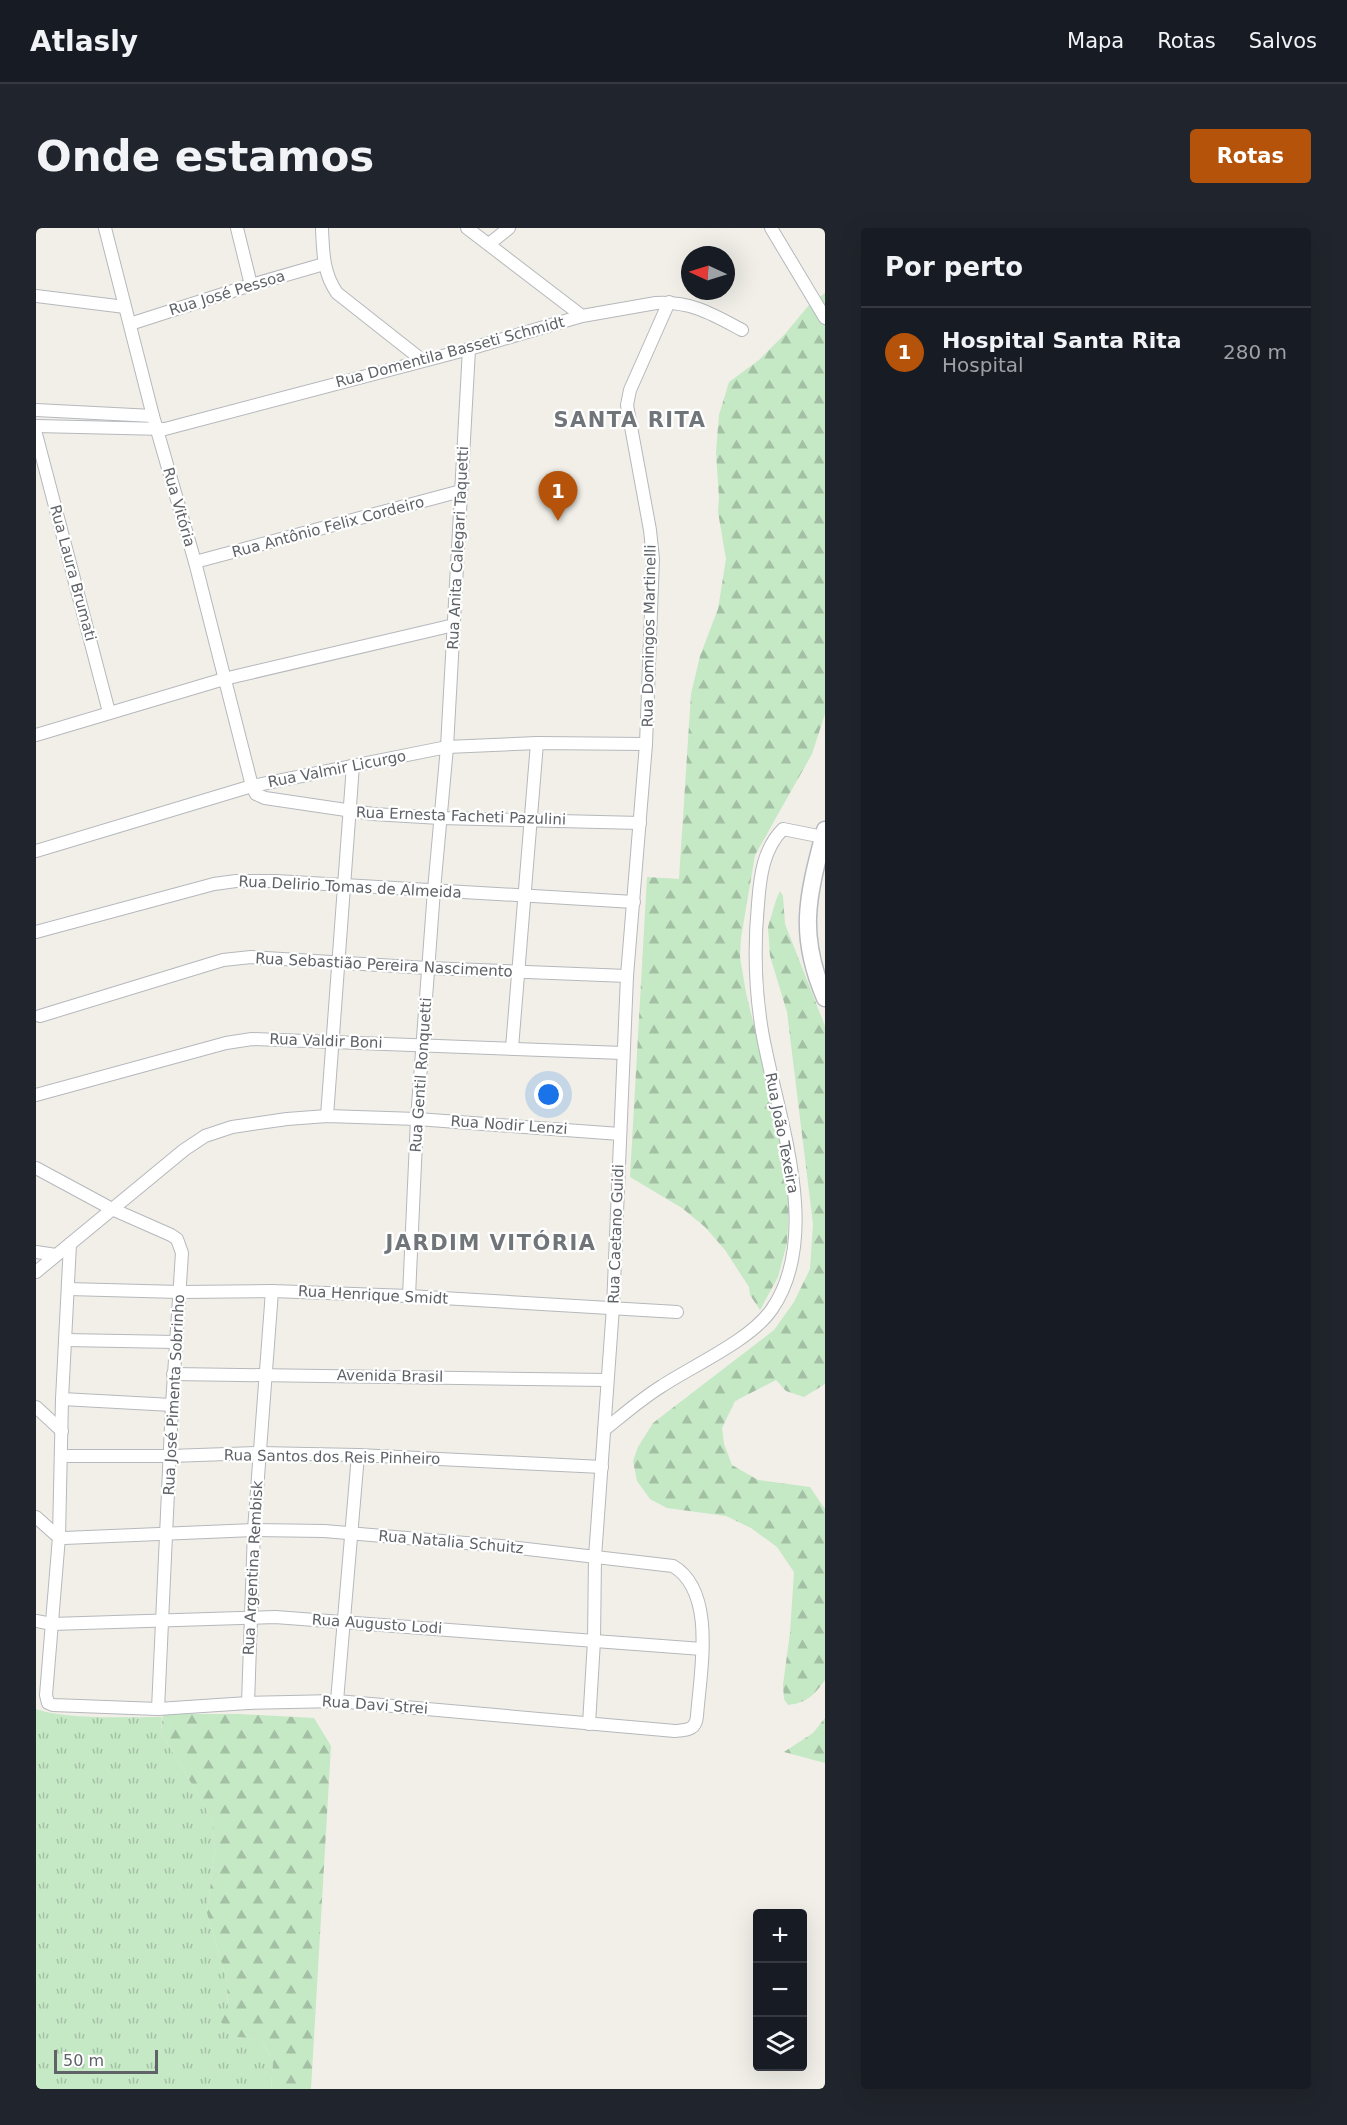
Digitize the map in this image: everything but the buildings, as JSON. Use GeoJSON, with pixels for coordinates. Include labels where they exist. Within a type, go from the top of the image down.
{"type":"FeatureCollection","features":[{"type":"Feature","properties":{"kind":"street","name":"Rua Vitória"},"geometry":{"type":"LineString","coordinates":[[105,228],[153,416],[195,562],[252,786]]}},
{"type":"Feature","properties":{"kind":"street"},"geometry":{"type":"LineString","coordinates":[[237,228],[251,285]]}},
{"type":"Feature","properties":{"kind":"street"},"geometry":{"type":"LineString","coordinates":[[322,228],[324,264],[337,293],[422,360]]}},
{"type":"Feature","properties":{"kind":"street"},"geometry":{"type":"LineString","coordinates":[[467,228],[582,316]]}},
{"type":"Feature","properties":{"kind":"street"},"geometry":{"type":"LineString","coordinates":[[489,244],[509,228]]}},
{"type":"Feature","properties":{"kind":"street"},"geometry":{"type":"LineString","coordinates":[[771,228],[825,318]]}},
{"type":"Feature","properties":{"kind":"street","name":"Rua José Pessoa"},"geometry":{"type":"LineString","coordinates":[[130,324],[324,264]]}},
{"type":"Feature","properties":{"kind":"street"},"geometry":{"type":"LineString","coordinates":[[36,296],[125,307]]}},
{"type":"Feature","properties":{"kind":"street","name":"Rua Domentila Basseti Schmidt"},"geometry":{"type":"LineString","coordinates":[[36,426],[157,430],[469,349],[582,316],[641,305],[669,302],[698,307],[742,330]]}},
{"type":"Feature","properties":{"kind":"street","name":"Rua Domingos Martinelli"},"geometry":{"type":"LineString","coordinates":[[646,744],[653,546],[628,422],[627,405],[630,390],[669,302]]}},
{"type":"Feature","properties":{"kind":"street","name":"Rua Anita Calegari Taquetti"},"geometry":{"type":"LineString","coordinates":[[447,747],[469,349]]}},
{"type":"Feature","properties":{"kind":"street"},"geometry":{"type":"LineString","coordinates":[[36,410],[153,416]]}},
{"type":"Feature","properties":{"kind":"street","name":"Rua Laura Brumati"},"geometry":{"type":"LineString","coordinates":[[36,434],[110,712]]}},
{"type":"Feature","properties":{"kind":"street","name":"Rua Antônio Felix Cordeiro"},"geometry":{"type":"LineString","coordinates":[[195,562],[461,491]]}},
{"type":"Feature","properties":{"kind":"street"},"geometry":{"type":"LineString","coordinates":[[36,735],[224,679],[454,625]]}},
{"type":"Feature","properties":{"kind":"street"},"geometry":{"type":"LineString","coordinates":[[512,1048],[537,743]]}},
{"type":"Feature","properties":{"kind":"street","name":"Rua Valmir Licurgo"},"geometry":{"type":"LineString","coordinates":[[36,851],[252,786],[447,747],[537,743],[646,744]]}},
{"type":"Feature","properties":{"kind":"street","name":"Rua Caetano Guidi"},"geometry":{"type":"LineString","coordinates":[[590,1724],[595,1557],[613,1307],[627,976],[646,744]]}},
{"type":"Feature","properties":{"kind":"street","name":"Rua Gentil Ronquetti"},"geometry":{"type":"LineString","coordinates":[[409,1296],[417,1119],[447,747]]}},
{"type":"Feature","properties":{"kind":"street"},"geometry":{"type":"LineString","coordinates":[[327,1116],[353,765]]}},
{"type":"Feature","properties":{"kind":"street","name":"Rua Ernesta Facheti Pazulini"},"geometry":{"type":"LineString","coordinates":[[252,786],[256,794],[265,798],[350,811],[440,818],[640,823]]}},
{"type":"Feature","properties":{"kind":"street","name":"Rua João Texeira"},"geometry":{"type":"LineString","coordinates":[[604,1430],[659,1388],[754,1328],[768,1315],[782,1293],[791,1264],[795,1238],[795,1204],[791,1164],[762,1029],[756,962],[759,888],[765,856],[776,836],[783,829],[824,834]]}},
{"type":"Feature","properties":{"kind":"street"},"geometry":{"type":"LineString","coordinates":[[824,834],[809,896],[807,919],[811,959],[825,998]]}},
{"type":"Feature","properties":{"kind":"street","name":"Rua Delirio Tomas de Almeida"},"geometry":{"type":"LineString","coordinates":[[36,932],[214,884],[257,880],[634,902]]}},
{"type":"Feature","properties":{"kind":"street","name":"Rua Sebastião Pereira Nascimento"},"geometry":{"type":"LineString","coordinates":[[40,1016],[233,958],[267,957],[429,968],[627,976]]}},
{"type":"Feature","properties":{"kind":"street","name":"Rua Valdir Boni"},"geometry":{"type":"LineString","coordinates":[[36,1095],[241,1040],[271,1038],[623,1053]]}},
{"type":"Feature","properties":{"kind":"street","name":"Rua Nodir Lenzi"},"geometry":{"type":"LineString","coordinates":[[36,1272],[184,1150],[206,1136],[232,1127],[327,1116],[417,1119],[620,1134]]}},
{"type":"Feature","properties":{"kind":"street","name":"Rua José Pimenta Sobrinho"},"geometry":{"type":"LineString","coordinates":[[36,1168],[112,1209],[177,1239],[182,1253],[173,1374],[158,1709]]}},
{"type":"Feature","properties":{"kind":"street"},"geometry":{"type":"LineString","coordinates":[[52,1624],[59,1537],[62,1398],[70,1244]]}},
{"type":"Feature","properties":{"kind":"street"},"geometry":{"type":"LineString","coordinates":[[36,1251],[56,1255]]}},
{"type":"Feature","properties":{"kind":"street","name":"Rua Henrique Smidt"},"geometry":{"type":"LineString","coordinates":[[68,1289],[180,1292],[272,1291],[409,1296],[677,1312]]}},
{"type":"Feature","properties":{"kind":"street","name":"Rua Argentina Rembisk"},"geometry":{"type":"LineString","coordinates":[[248,1703],[254,1530],[272,1291]]}},
{"type":"Feature","properties":{"kind":"street"},"geometry":{"type":"LineString","coordinates":[[65,1340],[176,1342]]}},
{"type":"Feature","properties":{"kind":"street","name":"Avenida Brasil"},"geometry":{"type":"LineString","coordinates":[[173,1374],[607,1380]]}},
{"type":"Feature","properties":{"kind":"street"},"geometry":{"type":"LineString","coordinates":[[62,1398],[172,1405]]}},
{"type":"Feature","properties":{"kind":"street"},"geometry":{"type":"LineString","coordinates":[[36,1407],[62,1431]]}},
{"type":"Feature","properties":{"kind":"street","name":"Rua Santos dos Reis Pinheiro"},"geometry":{"type":"LineString","coordinates":[[62,1456],[259,1453],[358,1455],[602,1467]]}},
{"type":"Feature","properties":{"kind":"street"},"geometry":{"type":"LineString","coordinates":[[337,1701],[358,1455]]}},
{"type":"Feature","properties":{"kind":"street"},"geometry":{"type":"LineString","coordinates":[[36,1517],[59,1537]]}},
{"type":"Feature","properties":{"kind":"street","name":"Rua Natalia Schuitz"},"geometry":{"type":"LineString","coordinates":[[59,1537],[76,1539],[294,1530],[501,1546],[666,1564],[680,1570],[690,1580],[699,1605],[702,1649],[695,1725]]}},
{"type":"Feature","properties":{"kind":"street","name":"Rua Augusto Lodi"},"geometry":{"type":"LineString","coordinates":[[36,1622],[52,1624],[250,1617],[343,1621],[702,1649]]}},
{"type":"Feature","properties":{"kind":"street","name":"Rua Davi Strei"},"geometry":{"type":"LineString","coordinates":[[52,1624],[46,1695],[48,1703],[53,1705],[158,1709],[248,1703],[337,1701],[675,1731],[691,1729],[695,1725]]}},
{"type":"Feature","properties":{"kind":"green space"},"geometry":{"type":"Polygon","coordinates":[[[825,293],[825,714],[812,754],[755,855],[741,938],[740,957],[746,993],[778,1123],[790,1190],[787,1243],[778,1277],[760,1310],[750,1295],[749,1287],[725,1250],[705,1227],[682,1208],[630,1177],[647,877],[679,879],[691,694],[700,656],[718,609],[726,559],[718,512],[716,452],[719,415],[729,382],[759,360],[809,305],[825,293]]]}},
{"type":"Feature","properties":{"kind":"green space"},"geometry":{"type":"Polygon","coordinates":[[[780,891],[783,896],[785,924],[825,1026],[825,1384],[804,1397],[786,1391],[776,1380],[735,1401],[722,1428],[724,1444],[732,1465],[758,1480],[810,1487],[825,1509],[825,1680],[810,1697],[788,1705],[784,1699],[783,1685],[790,1633],[794,1572],[777,1547],[751,1528],[726,1516],[667,1508],[650,1499],[637,1481],[633,1461],[638,1447],[653,1423],[774,1330],[794,1302],[810,1269],[813,1224],[787,1012],[770,956],[768,927],[780,891]]]}},
{"type":"Feature","properties":{"kind":"green space"},"geometry":{"type":"Polygon","coordinates":[[[36,1709],[64,1715],[162,1717],[161,1733],[205,1806],[212,1822],[215,1848],[207,1913],[227,1981],[228,2008],[236,2037],[261,2039],[273,2062],[271,2089],[36,2089],[36,1709]]]}},
{"type":"Feature","properties":{"kind":"green space"},"geometry":{"type":"Polygon","coordinates":[[[163,1714],[239,1714],[314,1718],[331,1746],[311,2089],[271,2089],[273,2062],[261,2039],[236,2037],[221,2022],[228,2008],[227,1981],[207,1913],[215,1848],[212,1822],[205,1806],[161,1733],[163,1714]]]}},
{"type":"Feature","properties":{"kind":"green space"},"geometry":{"type":"Polygon","coordinates":[[[825,1718],[825,1763],[784,1752],[813,1733],[825,1718]]]}},
{"type":"Feature","properties":{"kind":"place","name":"Hospital Santa Rita"},"geometry":{"type":"Point","coordinates":[558,521]}},
{"type":"Feature","properties":{"kind":"district","name":"SANTA RITA"},"geometry":{"type":"Point","coordinates":[630,420]}},
{"type":"Feature","properties":{"kind":"district","name":"JARDIM VITÓRIA"},"geometry":{"type":"Point","coordinates":[491,1243]}}]}
